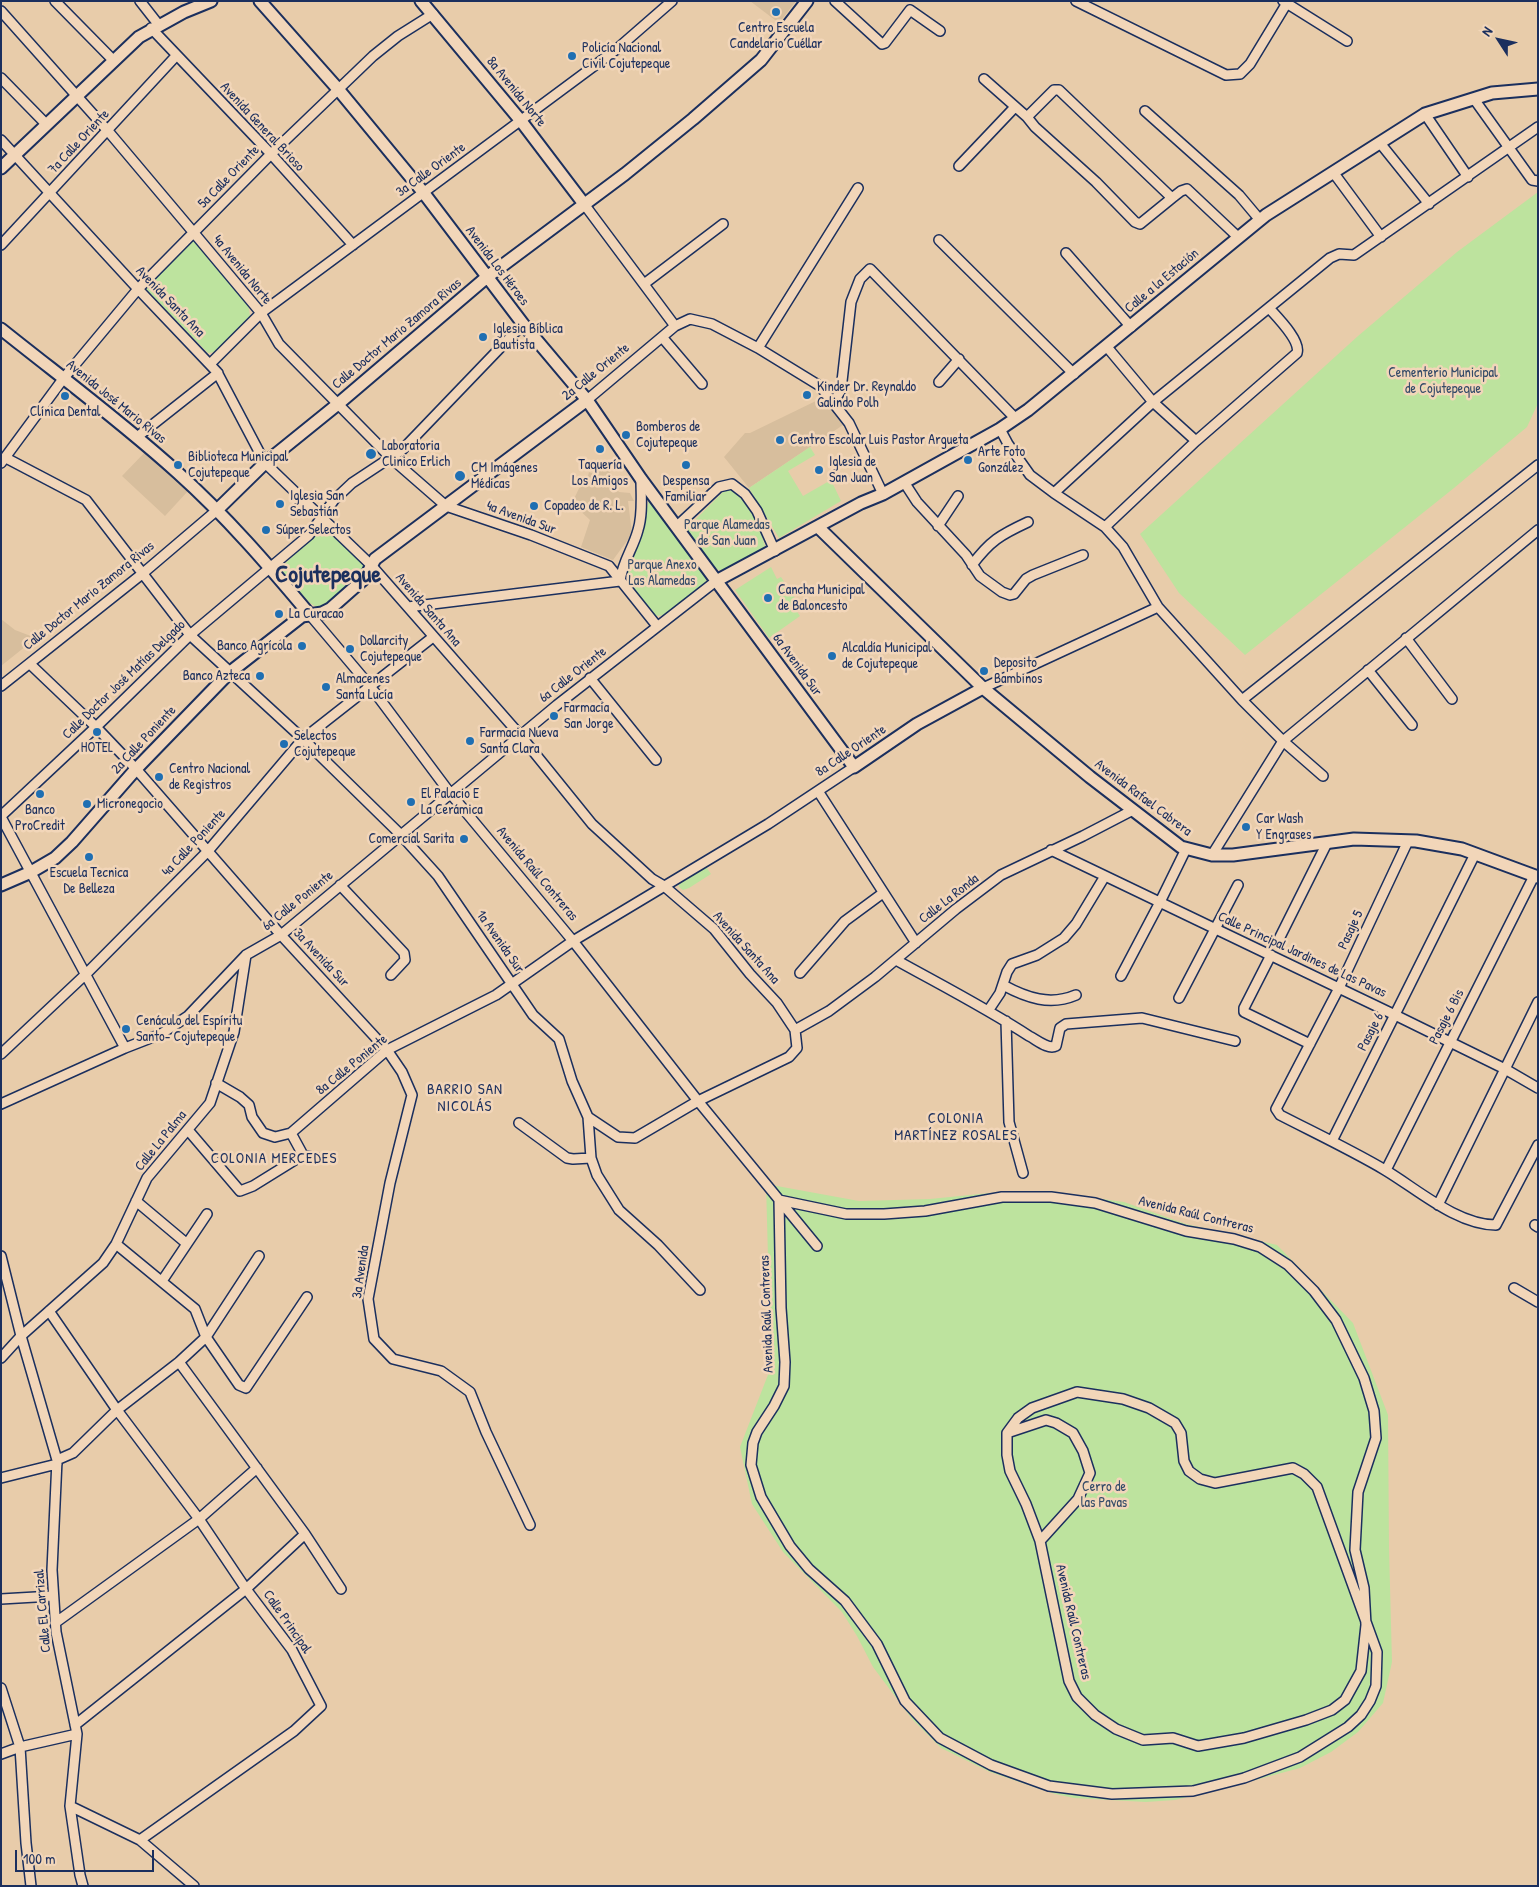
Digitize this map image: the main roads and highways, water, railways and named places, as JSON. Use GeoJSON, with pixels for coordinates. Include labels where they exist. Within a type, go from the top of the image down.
{"type":"FeatureCollection","features":[{"type":"Feature","properties":{"kind":"place","name":"Centro Escuela Candelario Cuéllar"},"geometry":{"type":"Point","coordinates":[776,12]}},
{"type":"Feature","properties":{"kind":"place","name":"Policía Nacional Civil Cojutepeque"},"geometry":{"type":"Point","coordinates":[572,56]}},
{"type":"Feature","properties":{"kind":"place","name":"Iglesia Bíblica Bautista"},"geometry":{"type":"Point","coordinates":[483,337]}},
{"type":"Feature","properties":{"kind":"place","name":"Kinder Dr. Reynaldo Galindo Polh"},"geometry":{"type":"Point","coordinates":[807,395]}},
{"type":"Feature","properties":{"kind":"place","name":"Clínica Dental"},"geometry":{"type":"Point","coordinates":[65,396]}},
{"type":"Feature","properties":{"kind":"place","name":"Bomberos de Cojutepeque"},"geometry":{"type":"Point","coordinates":[626,435]}},
{"type":"Feature","properties":{"kind":"place","name":"Centro Escolar Luis Pastor Argueta"},"geometry":{"type":"Point","coordinates":[780,440]}},
{"type":"Feature","properties":{"kind":"place","name":"Taquería Los Amigos"},"geometry":{"type":"Point","coordinates":[600,449]}},
{"type":"Feature","properties":{"kind":"place","name":"Laboratoria Clinico Erlich"},"geometry":{"type":"Point","coordinates":[371,454]}},
{"type":"Feature","properties":{"kind":"place","name":"Arte Foto González"},"geometry":{"type":"Point","coordinates":[968,460]}},
{"type":"Feature","properties":{"kind":"place","name":"Biblioteca Municipal Cojutepeque"},"geometry":{"type":"Point","coordinates":[178,465]}},
{"type":"Feature","properties":{"kind":"place","name":"Despensa Familiar"},"geometry":{"type":"Point","coordinates":[686,465]}},
{"type":"Feature","properties":{"kind":"place","name":"Iglesia de San Juan"},"geometry":{"type":"Point","coordinates":[819,470]}},
{"type":"Feature","properties":{"kind":"place","name":"CM Imágenes Médicas"},"geometry":{"type":"Point","coordinates":[460,476]}},
{"type":"Feature","properties":{"kind":"place","name":"Iglesia San Sebastián"},"geometry":{"type":"Point","coordinates":[280,504]}},
{"type":"Feature","properties":{"kind":"place","name":"Copadeo de R. L."},"geometry":{"type":"Point","coordinates":[534,506]}},
{"type":"Feature","properties":{"kind":"place","name":"Súper Selectos"},"geometry":{"type":"Point","coordinates":[266,530]}},
{"type":"Feature","properties":{"kind":"place","name":"Cancha Municipal de Baloncesto"},"geometry":{"type":"Point","coordinates":[768,598]}},
{"type":"Feature","properties":{"kind":"place","name":"La Curacao"},"geometry":{"type":"Point","coordinates":[279,614]}},
{"type":"Feature","properties":{"kind":"place","name":"Banco Agrícola"},"geometry":{"type":"Point","coordinates":[302,646]}},
{"type":"Feature","properties":{"kind":"place","name":"Dollarcity Cojutepeque"},"geometry":{"type":"Point","coordinates":[350,649]}},
{"type":"Feature","properties":{"kind":"place","name":"Alcaldía Municipal de Cojutepeque"},"geometry":{"type":"Point","coordinates":[832,656]}},
{"type":"Feature","properties":{"kind":"place","name":"Deposito Bambinos"},"geometry":{"type":"Point","coordinates":[984,671]}},
{"type":"Feature","properties":{"kind":"place","name":"Banco Azteca"},"geometry":{"type":"Point","coordinates":[260,676]}},
{"type":"Feature","properties":{"kind":"place","name":"Almacenes Santa Lucía"},"geometry":{"type":"Point","coordinates":[326,687]}},
{"type":"Feature","properties":{"kind":"place","name":"Farmacia San Jorge"},"geometry":{"type":"Point","coordinates":[554,716]}},
{"type":"Feature","properties":{"kind":"place","name":"HOTEL"},"geometry":{"type":"Point","coordinates":[97,732]}},
{"type":"Feature","properties":{"kind":"place","name":"Farmacia Nueva Santa Clara"},"geometry":{"type":"Point","coordinates":[470,741]}},
{"type":"Feature","properties":{"kind":"place","name":"Selectos Cojutepeque"},"geometry":{"type":"Point","coordinates":[284,744]}},
{"type":"Feature","properties":{"kind":"place","name":"Centro Nacional de Registros"},"geometry":{"type":"Point","coordinates":[159,777]}},
{"type":"Feature","properties":{"kind":"place","name":"Banco ProCredit"},"geometry":{"type":"Point","coordinates":[40,794]}},
{"type":"Feature","properties":{"kind":"place","name":"El Palacio E La Cerámica"},"geometry":{"type":"Point","coordinates":[411,802]}},
{"type":"Feature","properties":{"kind":"place","name":"Micronegocio"},"geometry":{"type":"Point","coordinates":[87,804]}},
{"type":"Feature","properties":{"kind":"place","name":"Car Wash Y Engrases"},"geometry":{"type":"Point","coordinates":[1246,827]}},
{"type":"Feature","properties":{"kind":"place","name":"Comercial Sarita"},"geometry":{"type":"Point","coordinates":[464,839]}},
{"type":"Feature","properties":{"kind":"place","name":"Escuela Tecnica De Belleza"},"geometry":{"type":"Point","coordinates":[89,857]}},
{"type":"Feature","properties":{"kind":"place","name":"Cenáculo del Espíritu Santo- Cojutepeque"},"geometry":{"type":"Point","coordinates":[126,1029]}},
{"type":"Feature","properties":{"kind":"district","name":"Cojutepeque"},"geometry":{"type":"Point","coordinates":[328,576]}},
{"type":"Feature","properties":{"kind":"district","name":"BARRIO SAN NICOLÁS"},"geometry":{"type":"Point","coordinates":[465,1098]}},
{"type":"Feature","properties":{"kind":"district","name":"COLONIA MARTÍNEZ ROSALES"},"geometry":{"type":"Point","coordinates":[956,1128]}},
{"type":"Feature","properties":{"kind":"district","name":"COLONIA MERCEDES"},"geometry":{"type":"Point","coordinates":[274,1159]}},
{"type":"Feature","properties":{"kind":"park label","name":"Cementerio Municipal de Cojutepeque"},"geometry":{"type":"Point","coordinates":[1443,382]}},
{"type":"Feature","properties":{"kind":"park label","name":"Parque Alamedas de San Juan"},"geometry":{"type":"Point","coordinates":[727,534]}},
{"type":"Feature","properties":{"kind":"park label","name":"Parque Anexo Las Alamedas"},"geometry":{"type":"Point","coordinates":[662,574]}},
{"type":"Feature","properties":{"kind":"park label","name":"Cerro de las Pavas"},"geometry":{"type":"Point","coordinates":[1104,1495]}}]}
